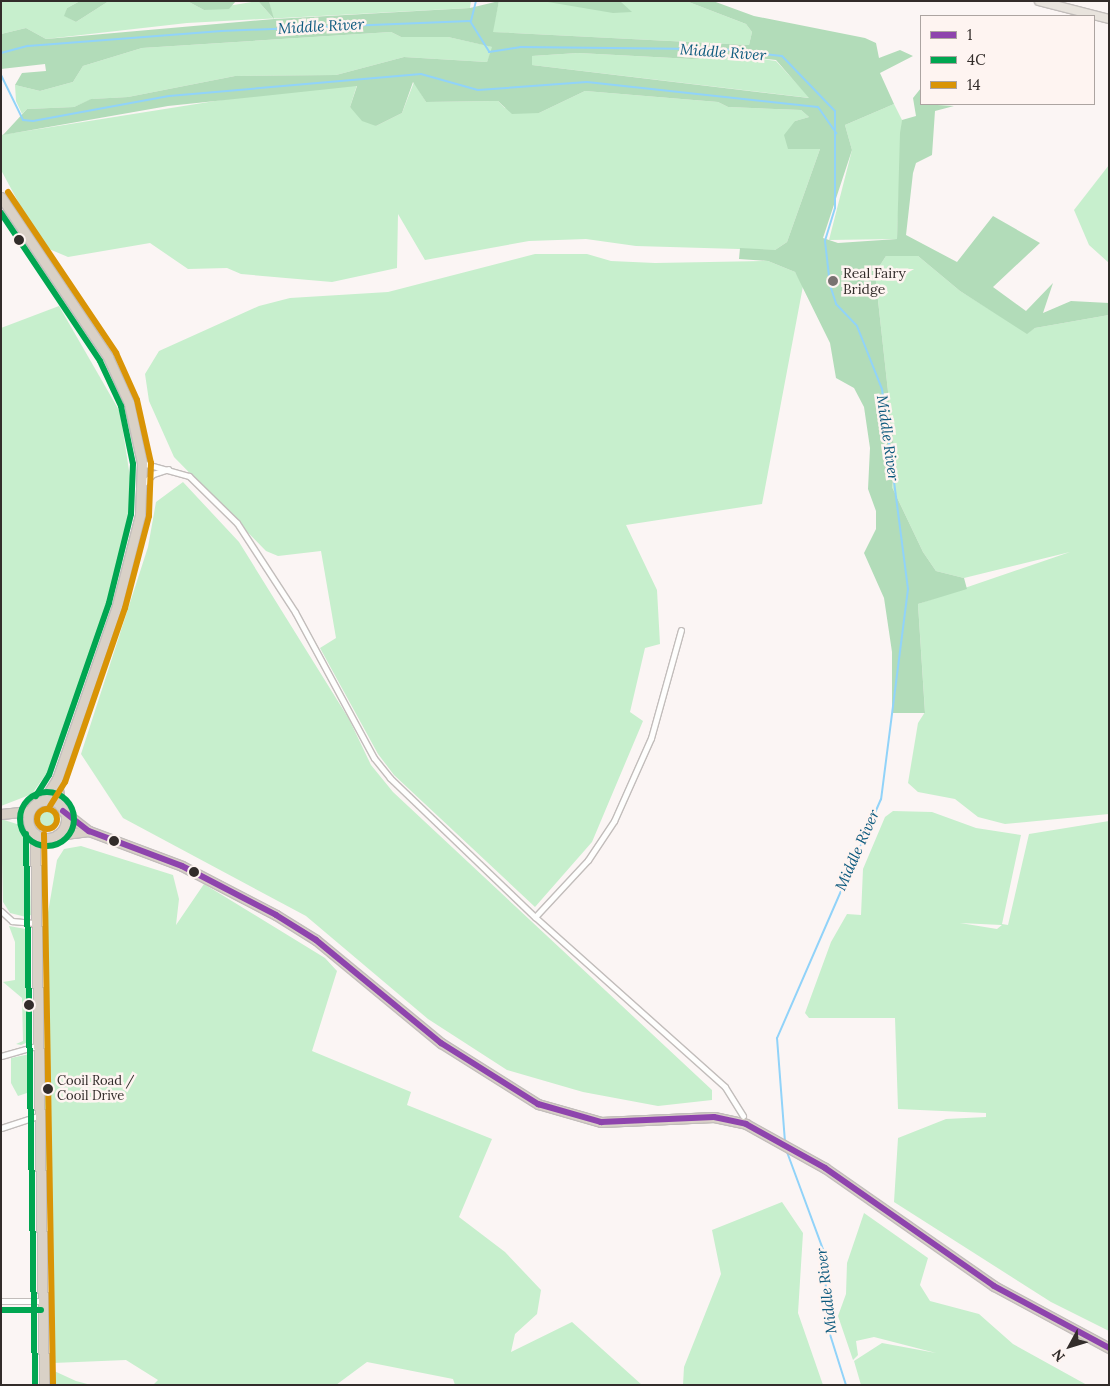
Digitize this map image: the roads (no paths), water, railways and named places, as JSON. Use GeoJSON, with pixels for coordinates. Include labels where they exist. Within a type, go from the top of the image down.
{"type":"FeatureCollection","features":[{"type":"Feature","properties":{"kind":"highway"},"geometry":{"type":"LineString","coordinates":[[1,197],[108,357],[129,403],[142,463],[142,486],[135,543],[120,597],[57,779],[43,801],[30,811],[12,815],[1,814]]}},
{"type":"Feature","properties":{"kind":"highway"},"geometry":{"type":"LineString","coordinates":[[37,861],[65,822],[57,779]]}},
{"type":"Feature","properties":{"kind":"highway"},"geometry":{"type":"LineString","coordinates":[[43,801],[62,808],[89,831],[182,866],[276,915],[316,940],[441,1043],[498,1082],[557,1113],[601,1122],[714,1118],[771,1136],[825,1168],[994,1286],[1109,1348]]}},
{"type":"Feature","properties":{"kind":"highway"},"geometry":{"type":"LineString","coordinates":[[30,811],[37,861],[37,1046],[44,1385]]}},
{"type":"Feature","properties":{"kind":"highway"},"geometry":{"type":"LineString","coordinates":[[12,815],[32,830],[54,836],[89,831]]}},
{"type":"Feature","properties":{"kind":"main road"},"geometry":{"type":"LineString","coordinates":[[1039,1],[1057,3],[1109,19]]}},
{"type":"Feature","properties":{"kind":"street"},"geometry":{"type":"LineString","coordinates":[[142,463],[171,468],[189,476],[253,545],[390,778],[535,917],[725,1087],[743,1116]]}},
{"type":"Feature","properties":{"kind":"street"},"geometry":{"type":"LineString","coordinates":[[142,486],[153,474],[171,468]]}},
{"type":"Feature","properties":{"kind":"street"},"geometry":{"type":"LineString","coordinates":[[535,917],[588,860],[614,821],[652,738],[681,630]]}},
{"type":"Feature","properties":{"kind":"street"},"geometry":{"type":"LineString","coordinates":[[1,911],[12,921],[37,923]]}},
{"type":"Feature","properties":{"kind":"street"},"geometry":{"type":"LineString","coordinates":[[1,1056],[37,1046]]}},
{"type":"Feature","properties":{"kind":"street"},"geometry":{"type":"LineString","coordinates":[[1,1128],[38,1116]]}},
{"type":"Feature","properties":{"kind":"street"},"geometry":{"type":"LineString","coordinates":[[1,1301],[41,1301]]}},
{"type":"Feature","properties":{"kind":"waterway"},"geometry":{"type":"LineString","coordinates":[[471,21],[476,1]]}},
{"type":"Feature","properties":{"kind":"waterway","name":"Middle River"},"geometry":{"type":"LineString","coordinates":[[470,21],[489,52],[520,47],[723,49],[782,56],[835,111],[835,208],[825,241],[830,285],[836,304],[857,326],[882,389],[908,589],[881,799],[777,1038],[785,1142]]}},
{"type":"Feature","properties":{"kind":"waterway","name":"Middle River"},"geometry":{"type":"LineString","coordinates":[[1,53],[28,46],[221,31],[470,21]]}},
{"type":"Feature","properties":{"kind":"waterway"},"geometry":{"type":"LineString","coordinates":[[1,75],[23,120],[33,121],[169,96],[421,74],[478,90],[587,82],[818,107],[836,133]]}},
{"type":"Feature","properties":{"kind":"waterway","name":"Middle River"},"geometry":{"type":"LineString","coordinates":[[787,1152],[824,1252],[828,1328],[846,1385]]}},
{"type":"Feature","properties":{"kind":"place","name":"Real Fairy Bridge"},"geometry":{"type":"Point","coordinates":[833,281]}},
{"type":"Feature","properties":{"kind":"place","name":"Cooil Road / Cooil Drive"},"geometry":{"type":"Point","coordinates":[48,1089]}}]}
